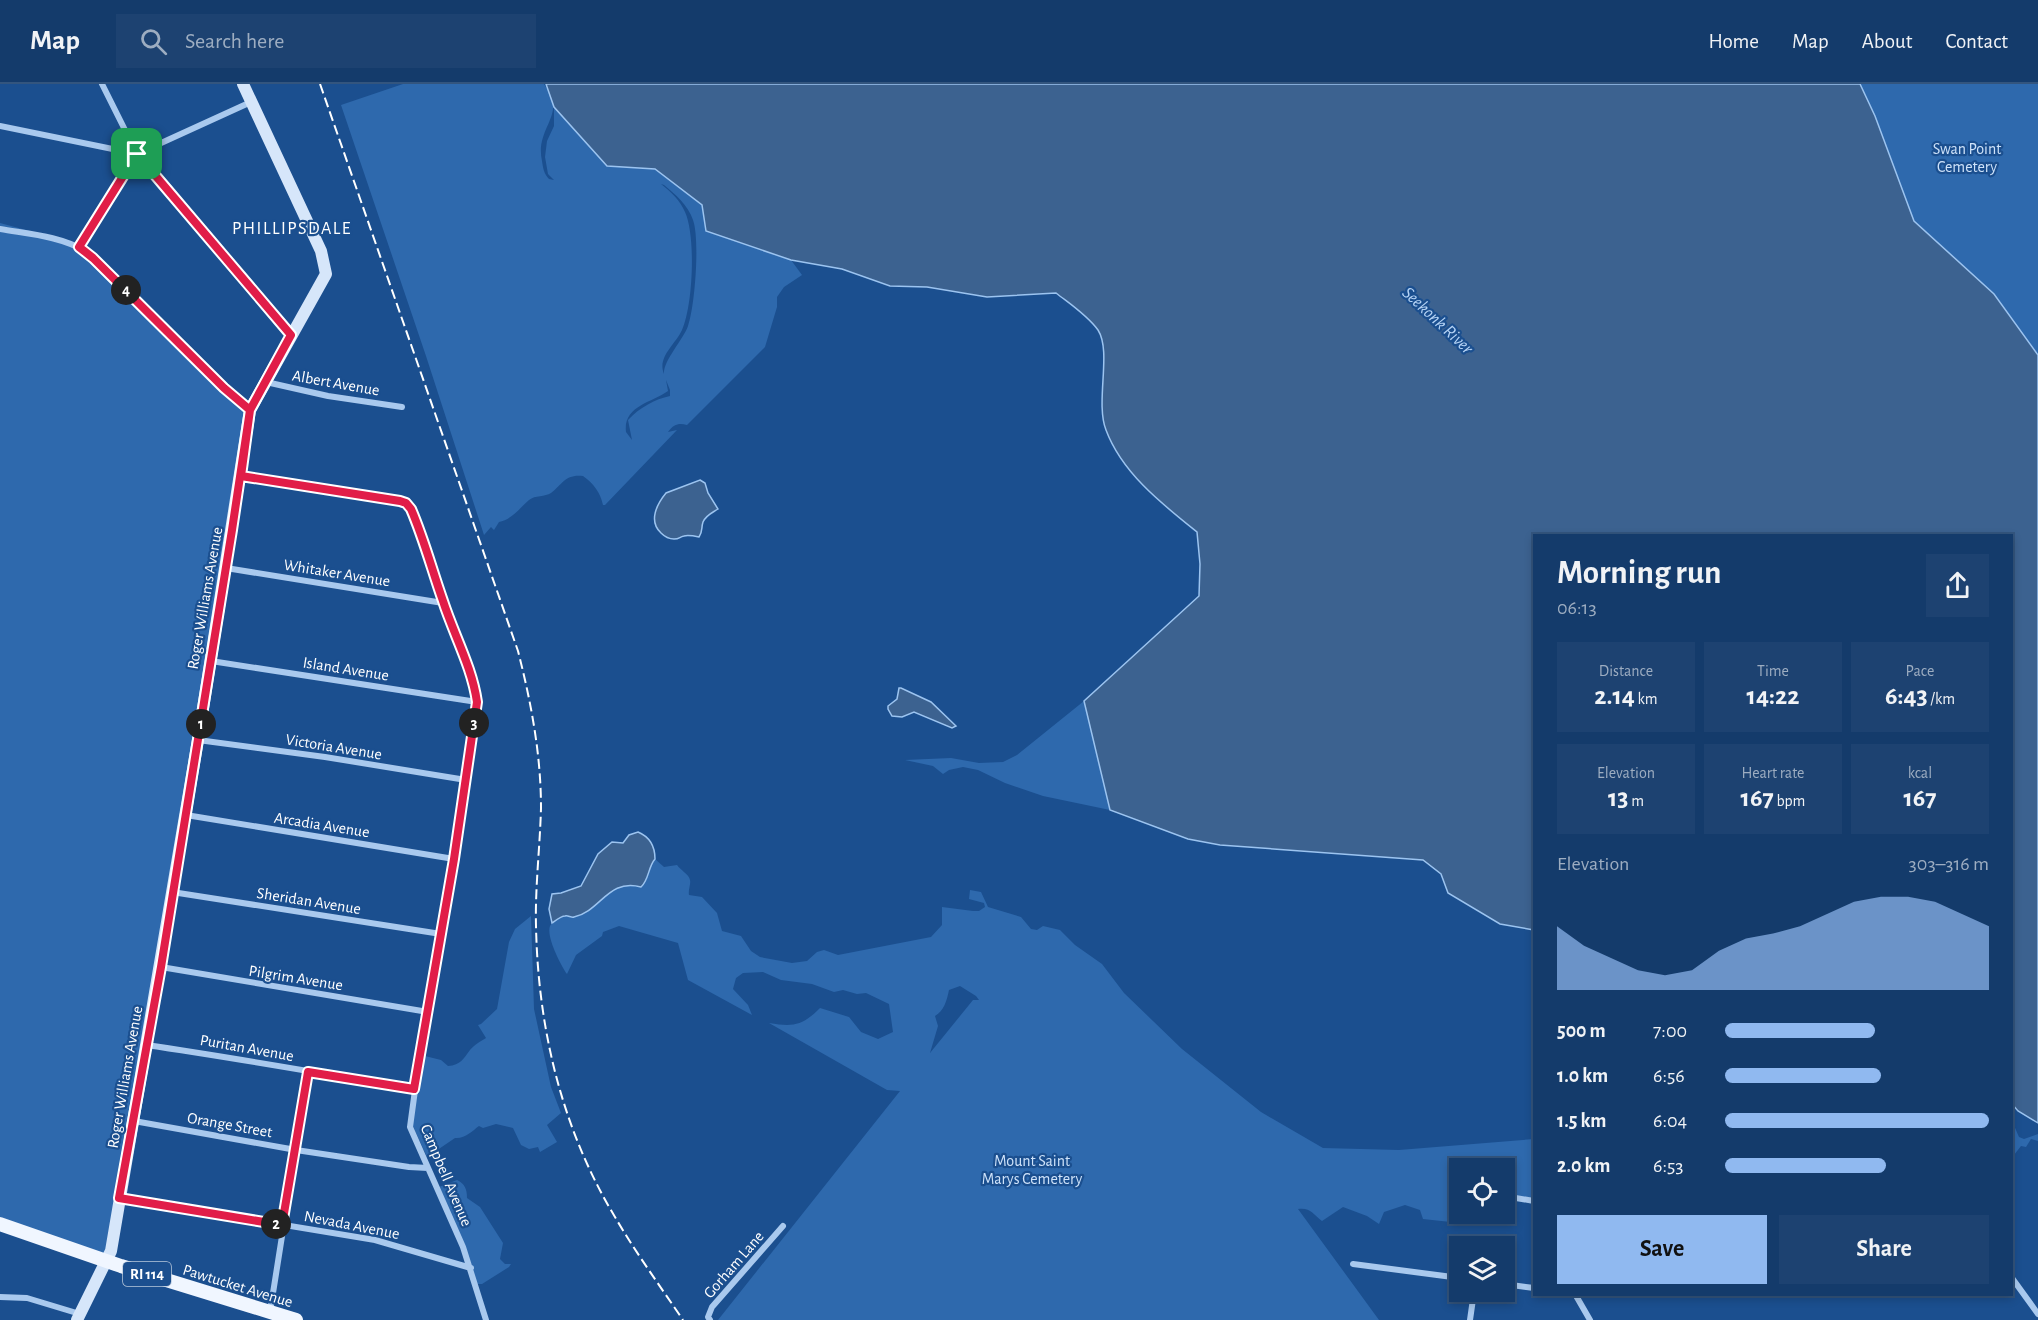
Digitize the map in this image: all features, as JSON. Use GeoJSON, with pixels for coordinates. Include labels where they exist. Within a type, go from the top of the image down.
{"type":"FeatureCollection","features":[{"type":"Feature","properties":{"kind":"main road","name":"Roger Williams Avenue"},"geometry":{"type":"LineString","coordinates":[[78,1317],[111,1251],[161,967],[250,410],[324,279],[326,268],[321,251],[243,84]]}},
{"type":"Feature","properties":{"kind":"main road","name":"Pawtucket Avenue"},"geometry":{"type":"LineString","coordinates":[[0,1224],[107,1261],[296,1320]]}},
{"type":"Feature","properties":{"kind":"street"},"geometry":{"type":"LineString","coordinates":[[102,84],[137,154],[291,335]]}},
{"type":"Feature","properties":{"kind":"street"},"geometry":{"type":"LineString","coordinates":[[79,247],[137,154],[251,102]]}},
{"type":"Feature","properties":{"kind":"street"},"geometry":{"type":"LineString","coordinates":[[0,126],[137,154]]}},
{"type":"Feature","properties":{"kind":"street"},"geometry":{"type":"LineString","coordinates":[[0,229],[58,240],[79,247],[93,258],[224,388],[250,410]]}},
{"type":"Feature","properties":{"kind":"street","name":"Albert Avenue"},"geometry":{"type":"LineString","coordinates":[[265,382],[328,396],[402,407]]}},
{"type":"Feature","properties":{"kind":"street","name":"Campbell Avenue"},"geometry":{"type":"LineString","coordinates":[[241,476],[406,503],[416,520],[475,690],[477,702],[466,780],[414,1089],[410,1127],[471,1268],[486,1320]]}},
{"type":"Feature","properties":{"kind":"street","name":"Whitaker Avenue"},"geometry":{"type":"LineString","coordinates":[[226,568],[443,603]]}},
{"type":"Feature","properties":{"kind":"street","name":"Island Avenue"},"geometry":{"type":"LineString","coordinates":[[210,661],[477,702]]}},
{"type":"Feature","properties":{"kind":"street","name":"Victoria Avenue"},"geometry":{"type":"LineString","coordinates":[[198,740],[466,780]]}},
{"type":"Feature","properties":{"kind":"street","name":"Arcadia Avenue"},"geometry":{"type":"LineString","coordinates":[[186,815],[454,859]]}},
{"type":"Feature","properties":{"kind":"street","name":"Sheridan Avenue"},"geometry":{"type":"LineString","coordinates":[[172,892],[441,934]]}},
{"type":"Feature","properties":{"kind":"street","name":"Pilgrim Avenue"},"geometry":{"type":"LineString","coordinates":[[161,967],[428,1012]]}},
{"type":"Feature","properties":{"kind":"street","name":"Puritan Avenue"},"geometry":{"type":"LineString","coordinates":[[146,1045],[414,1089]]}},
{"type":"Feature","properties":{"kind":"street"},"geometry":{"type":"LineString","coordinates":[[270,1312],[308,1072]]}},
{"type":"Feature","properties":{"kind":"street","name":"Orange Street"},"geometry":{"type":"LineString","coordinates":[[134,1121],[296,1150],[428,1168]]}},
{"type":"Feature","properties":{"kind":"street","name":"Nevada Avenue"},"geometry":{"type":"LineString","coordinates":[[119,1198],[375,1240],[471,1268]]}},
{"type":"Feature","properties":{"kind":"street"},"geometry":{"type":"LineString","coordinates":[[1515,1198],[1533,1201]]}},
{"type":"Feature","properties":{"kind":"street","name":"Gorham Lane"},"geometry":{"type":"LineString","coordinates":[[710,1320],[708,1317],[712,1307],[783,1226]]}},
{"type":"Feature","properties":{"kind":"street"},"geometry":{"type":"LineString","coordinates":[[1353,1264],[1449,1277]]}},
{"type":"Feature","properties":{"kind":"street"},"geometry":{"type":"LineString","coordinates":[[2013,1279],[2038,1314]]}},
{"type":"Feature","properties":{"kind":"street"},"geometry":{"type":"LineString","coordinates":[[1515,1285],[1533,1288]]}},
{"type":"Feature","properties":{"kind":"street"},"geometry":{"type":"LineString","coordinates":[[1576,1296],[1590,1320]]}},
{"type":"Feature","properties":{"kind":"street"},"geometry":{"type":"LineString","coordinates":[[0,1298],[27,1298],[78,1317]]}},
{"type":"Feature","properties":{"kind":"street"},"geometry":{"type":"LineString","coordinates":[[1470,1320],[1473,1302]]}},
{"type":"Feature","properties":{"kind":"green space"},"geometry":{"type":"Polygon","coordinates":[[[403,84],[544,84],[553,101],[552,115],[544,135],[541,151],[544,171],[549,179],[554,180],[548,174],[545,157],[547,141],[554,126],[554,107],[607,166],[655,169],[702,205],[706,231],[791,260],[802,275],[784,287],[777,297],[777,307],[765,347],[687,425],[672,427],[668,432],[677,430],[605,505],[587,479],[583,476],[572,477],[565,480],[551,493],[529,500],[511,516],[499,522],[494,530],[491,527],[484,535],[341,105],[403,84]],[[661,184],[675,196],[685,212],[691,237],[692,254],[691,288],[686,319],[679,336],[663,362],[664,374],[667,363],[685,332],[691,316],[696,273],[696,242],[693,220],[688,209],[677,196],[661,184]],[[666,380],[668,391],[640,406],[629,416],[626,423],[626,432],[632,440],[628,420],[648,405],[670,396],[666,380]]]}},
{"type":"Feature","properties":{"kind":"green space","name":"Swan Point Cemetery"},"geometry":{"type":"Polygon","coordinates":[[[1848,84],[2038,84],[2038,355],[1994,295],[1911,218],[1848,84]]]}},
{"type":"Feature","properties":{"kind":"green space"},"geometry":{"type":"Polygon","coordinates":[[[0,223],[78,244],[248,407],[107,1257],[0,1225],[0,223]]]}},
{"type":"Feature","properties":{"kind":"green space"},"geometry":{"type":"Polygon","coordinates":[[[1084,701],[1110,810],[1043,796],[1005,783],[978,770],[963,767],[943,774],[933,766],[905,760],[951,758],[979,763],[1003,762],[1017,755],[1084,701]]]}},
{"type":"Feature","properties":{"kind":"green space","name":"Mount Saint Marys Cemetery"},"geometry":{"type":"Polygon","coordinates":[[[655,859],[664,867],[677,865],[690,880],[689,895],[702,897],[717,913],[722,931],[741,936],[751,951],[760,957],[792,963],[807,961],[817,952],[824,950],[838,955],[931,937],[942,925],[942,907],[979,911],[985,907],[984,903],[969,899],[970,890],[981,892],[988,907],[1021,917],[1031,929],[1037,930],[1043,926],[1060,930],[1075,945],[1102,964],[1124,993],[1182,1049],[1261,1112],[1323,1148],[1399,1150],[1533,1139],[1533,1200],[1515,1197],[1515,1158],[1449,1158],[1449,1222],[1423,1219],[1420,1210],[1405,1205],[1384,1212],[1379,1224],[1367,1216],[1343,1207],[1322,1221],[1308,1210],[1298,1209],[1379,1320],[718,1320],[900,1091],[887,1090],[769,1023],[797,1024],[820,1008],[849,1017],[861,1032],[878,1039],[893,1032],[889,1004],[866,993],[857,994],[843,990],[834,992],[812,984],[781,980],[763,972],[743,973],[736,978],[733,989],[748,1005],[752,1015],[688,980],[678,943],[619,926],[603,932],[602,936],[576,955],[567,974],[552,944],[549,931],[551,924],[563,916],[572,917],[584,913],[609,893],[626,886],[645,883],[655,859]],[[960,986],[949,990],[943,1008],[935,1016],[938,1026],[930,1053],[973,1000],[979,1000],[960,986]]]}},
{"type":"Feature","properties":{"kind":"green space"},"geometry":{"type":"Polygon","coordinates":[[[531,916],[534,1009],[551,1087],[561,1113],[547,1125],[557,1142],[540,1152],[538,1147],[529,1149],[521,1145],[513,1128],[496,1124],[483,1128],[479,1126],[465,1136],[455,1138],[427,1157],[411,1122],[421,1055],[441,1060],[448,1066],[456,1064],[473,1046],[486,1038],[478,1025],[497,1009],[509,942],[515,929],[531,916]]]}},
{"type":"Feature","properties":{"kind":"green space"},"geometry":{"type":"Polygon","coordinates":[[[2013,1123],[2019,1137],[2024,1139],[2038,1134],[2038,1141],[2031,1139],[2026,1147],[2021,1146],[2014,1155],[2014,1159],[2013,1123]]]}},
{"type":"Feature","properties":{"kind":"green space"},"geometry":{"type":"Polygon","coordinates":[[[457,1180],[465,1187],[467,1198],[480,1207],[503,1243],[500,1259],[505,1264],[511,1264],[482,1284],[476,1284],[439,1187],[457,1180]]]}},
{"type":"Feature","properties":{"kind":"water","name":"Seekonk River"},"geometry":{"type":"Polygon","coordinates":[[[546,84],[1860,84],[1875,116],[1914,221],[1994,294],[2038,355],[2038,1123],[2018,1111],[2013,1105],[2013,534],[1533,534],[1533,930],[1500,924],[1448,893],[1441,874],[1423,860],[1220,845],[1188,839],[1110,810],[1084,701],[1199,596],[1200,564],[1197,532],[1144,487],[1113,446],[1103,419],[1104,351],[1102,339],[1094,325],[1056,293],[987,297],[927,287],[890,286],[842,269],[791,260],[706,231],[702,205],[655,169],[607,166],[554,107],[546,84]]]}},
{"type":"Feature","properties":{"kind":"water"},"geometry":{"type":"Polygon","coordinates":[[[700,480],[705,483],[718,509],[704,520],[699,537],[686,536],[674,539],[665,536],[657,528],[654,518],[660,502],[666,493],[700,480]]]}},
{"type":"Feature","properties":{"kind":"water"},"geometry":{"type":"Polygon","coordinates":[[[899,688],[931,702],[956,726],[952,728],[914,712],[902,717],[892,716],[888,706],[897,699],[899,688]]]}},
{"type":"Feature","properties":{"kind":"water"},"geometry":{"type":"Polygon","coordinates":[[[638,832],[649,839],[655,854],[646,881],[641,887],[630,885],[620,887],[583,914],[573,917],[563,916],[552,923],[549,909],[552,894],[581,886],[598,854],[612,842],[623,843],[629,835],[638,832]]]}},
{"type":"Feature","properties":{"kind":"railway"},"geometry":{"type":"LineString","coordinates":[[320,84],[523,670],[534,728],[541,788],[536,911],[538,964],[542,1003],[556,1077],[567,1113],[596,1183],[631,1244],[683,1320]]}},
{"type":"Feature","properties":{"kind":"district","name":"PHILLIPSDALE"},"geometry":{"type":"Point","coordinates":[292,228]}},
{"type":"Feature","properties":{"kind":"route"},"geometry":{"type":"LineString","coordinates":[[137,154],[79,247],[93,258],[224,388],[250,410],[241,476],[406,503],[416,520],[443,603],[463,651],[477,702],[454,859],[414,1089],[308,1072],[282,1225],[119,1198],[161,967],[250,410],[291,335],[137,154]]}}]}
